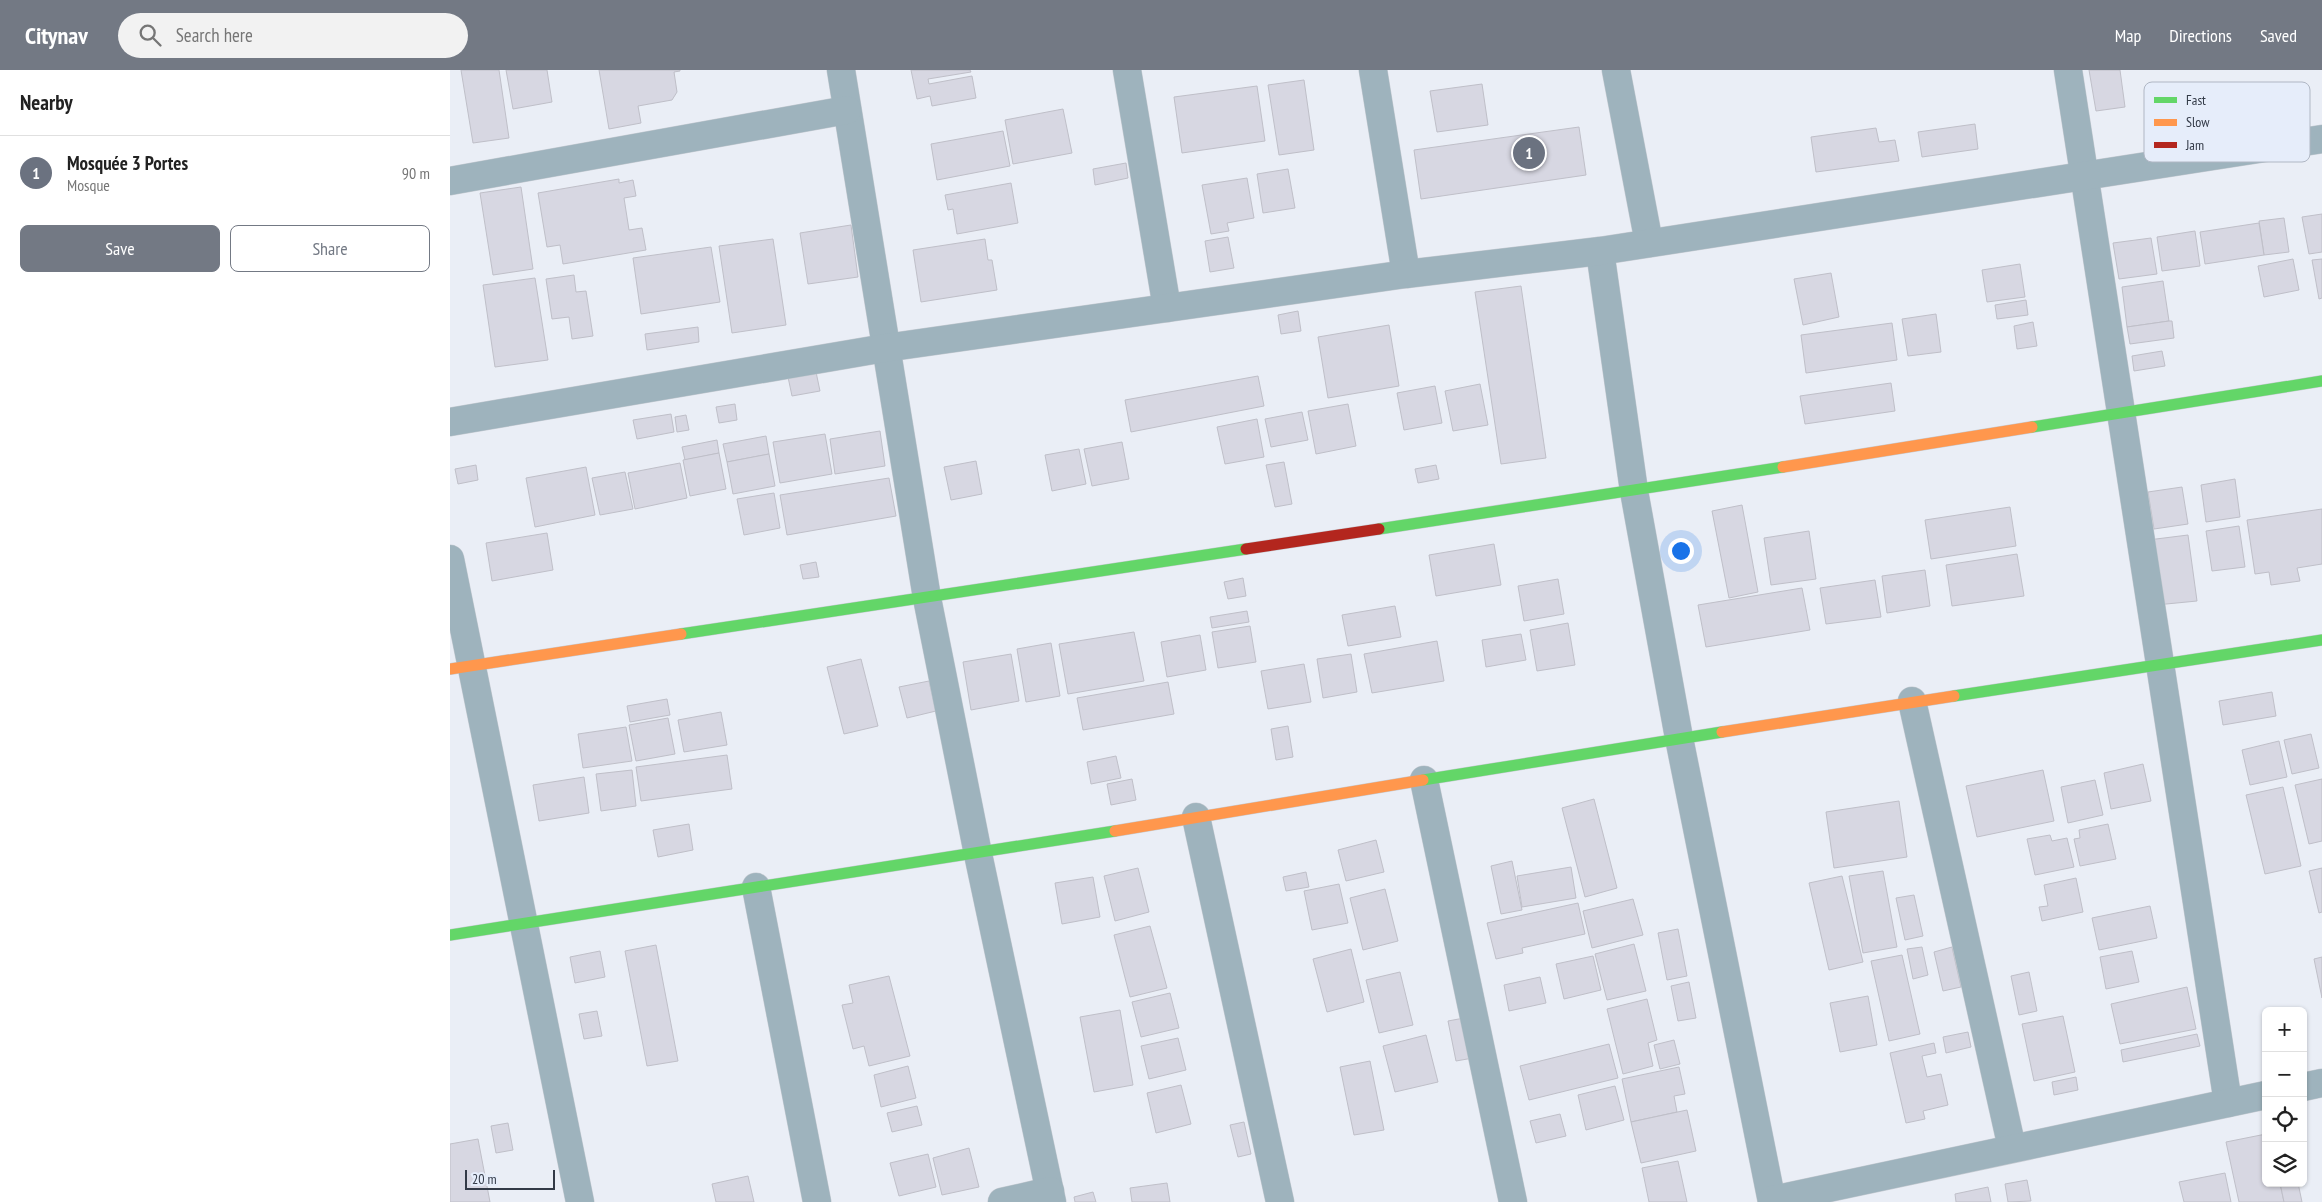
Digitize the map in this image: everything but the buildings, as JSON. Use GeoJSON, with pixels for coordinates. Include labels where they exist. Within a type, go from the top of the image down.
{"type":"FeatureCollection","features":[{"type":"Feature","properties":{"kind":"street"},"geometry":{"type":"LineString","coordinates":[[841,70],[927,598],[978,854],[1051,1197],[1002,1202]]}},
{"type":"Feature","properties":{"kind":"street"},"geometry":{"type":"LineString","coordinates":[[1127,70],[1168,308]]}},
{"type":"Feature","properties":{"kind":"street"},"geometry":{"type":"LineString","coordinates":[[1373,70],[1406,274]]}},
{"type":"Feature","properties":{"kind":"street"},"geometry":{"type":"LineString","coordinates":[[1616,70],[1649,243]]}},
{"type":"Feature","properties":{"kind":"street"},"geometry":{"type":"LineString","coordinates":[[2068,70],[2228,1103]]}},
{"type":"Feature","properties":{"kind":"street"},"geometry":{"type":"LineString","coordinates":[[450,180],[847,110]]}},
{"type":"Feature","properties":{"kind":"street"},"geometry":{"type":"LineString","coordinates":[[450,422],[885,348],[1406,274],[1600,251],[2174,162]]}},
{"type":"Feature","properties":{"kind":"street"},"geometry":{"type":"LineString","coordinates":[[1600,251],[1634,491],[1679,738],[1772,1201],[2262,1096]]}},
{"type":"Feature","properties":{"kind":"street"},"geometry":{"type":"LineString","coordinates":[[461,667],[1634,491],[2322,381]]}},
{"type":"Feature","properties":{"kind":"street"},"geometry":{"type":"LineString","coordinates":[[450,559],[461,667],[524,924],[580,1202]]}},
{"type":"Feature","properties":{"kind":"street"},"geometry":{"type":"LineString","coordinates":[[450,935],[978,854],[1912,701],[2322,640]]}},
{"type":"Feature","properties":{"kind":"street"},"geometry":{"type":"LineString","coordinates":[[1912,701],[2012,1148]]}},
{"type":"Feature","properties":{"kind":"street"},"geometry":{"type":"LineString","coordinates":[[1424,780],[1513,1202]]}},
{"type":"Feature","properties":{"kind":"street"},"geometry":{"type":"LineString","coordinates":[[1196,818],[1280,1202]]}},
{"type":"Feature","properties":{"kind":"street"},"geometry":{"type":"LineString","coordinates":[[756,887],[817,1202]]}},
{"type":"Feature","properties":{"kind":"street"},"geometry":{"type":"LineString","coordinates":[[2307,1086],[2322,1083]]}},
{"type":"Feature","properties":{"kind":"traffic: fast"},"geometry":{"type":"LineString","coordinates":[[2032,427],[2322,381]]}},
{"type":"Feature","properties":{"kind":"traffic: fast"},"geometry":{"type":"LineString","coordinates":[[1379,529],[1783,467]]}},
{"type":"Feature","properties":{"kind":"traffic: fast"},"geometry":{"type":"LineString","coordinates":[[681,634],[1246,549]]}},
{"type":"Feature","properties":{"kind":"traffic: fast"},"geometry":{"type":"LineString","coordinates":[[1954,696],[2322,640]]}},
{"type":"Feature","properties":{"kind":"traffic: fast"},"geometry":{"type":"LineString","coordinates":[[1423,780],[1722,732]]}},
{"type":"Feature","properties":{"kind":"traffic: fast"},"geometry":{"type":"LineString","coordinates":[[450,935],[1115,831]]}},
{"type":"Feature","properties":{"kind":"traffic: slow"},"geometry":{"type":"LineString","coordinates":[[1783,467],[2032,427]]}},
{"type":"Feature","properties":{"kind":"traffic: slow"},"geometry":{"type":"LineString","coordinates":[[450,669],[681,634]]}},
{"type":"Feature","properties":{"kind":"traffic: slow"},"geometry":{"type":"LineString","coordinates":[[1722,732],[1954,696]]}},
{"type":"Feature","properties":{"kind":"traffic: slow"},"geometry":{"type":"LineString","coordinates":[[1115,831],[1423,780]]}},
{"type":"Feature","properties":{"kind":"traffic: jam"},"geometry":{"type":"LineString","coordinates":[[1246,549],[1379,529]]}},
{"type":"Feature","properties":{"kind":"place","name":"Mosquée 3 Portes"},"geometry":{"type":"Point","coordinates":[1529,153]}}]}
